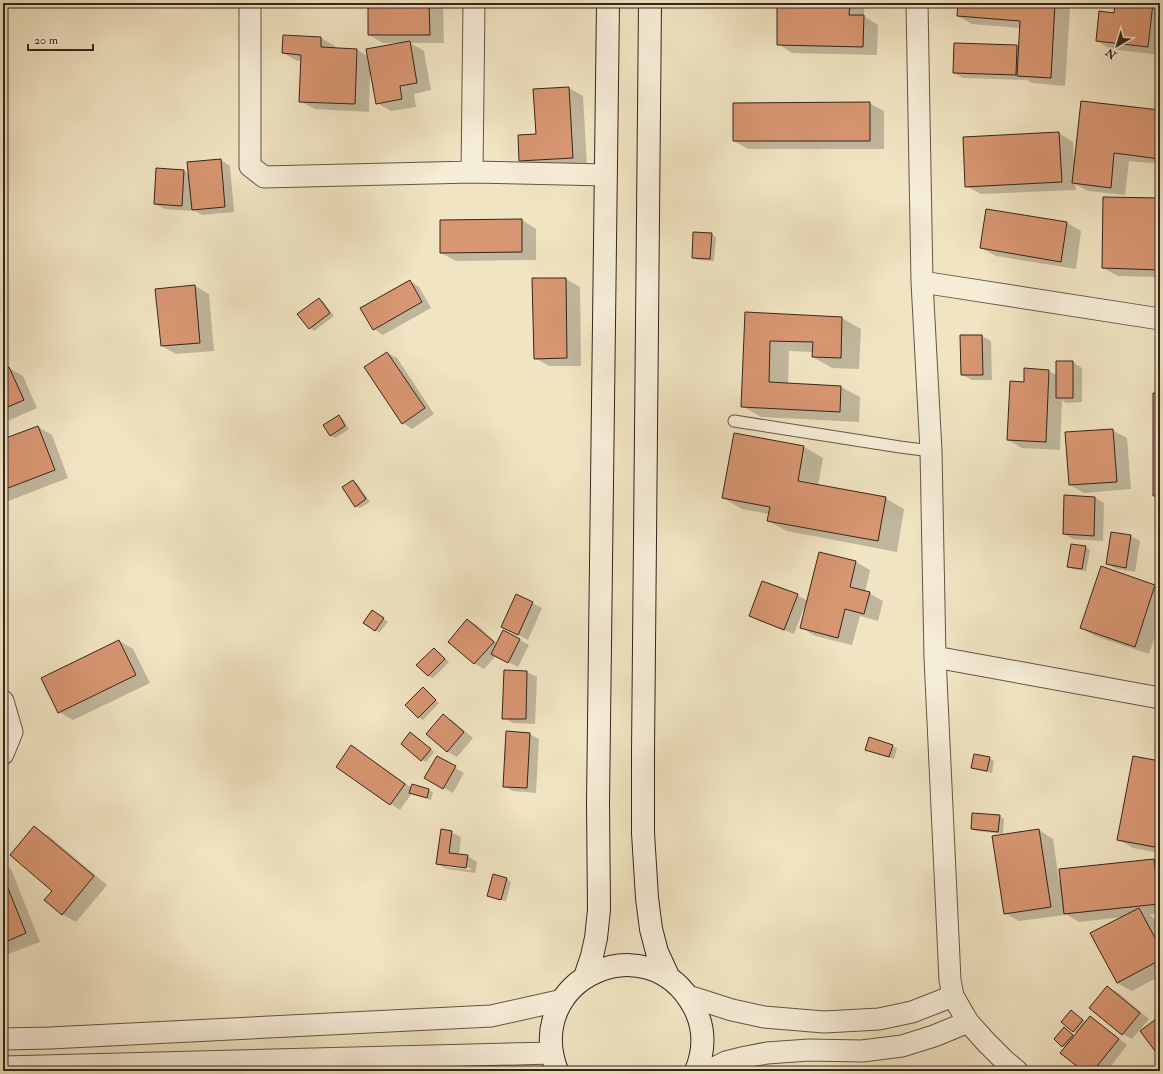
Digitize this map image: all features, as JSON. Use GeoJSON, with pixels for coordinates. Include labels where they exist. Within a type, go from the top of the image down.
{"type":"FeatureCollection","features":[{"type":"Feature","properties":{"kind":"main road"},"geometry":{"type":"LineString","coordinates":[[585,977],[596,938],[599,910],[598,802],[608,3]]}},
{"type":"Feature","properties":{"kind":"main road"},"geometry":{"type":"LineString","coordinates":[[650,3],[643,833],[647,898],[651,929],[657,952],[669,978]]}},
{"type":"Feature","properties":{"kind":"main road"},"geometry":{"type":"LineString","coordinates":[[555,1062],[551,1045],[552,1029],[556,1014],[572,987],[585,977],[600,969],[618,965],[636,965],[653,970],[669,978],[688,996],[698,1015],[703,1037],[701,1059],[696,1071]]}},
{"type":"Feature","properties":{"kind":"street"},"geometry":{"type":"LineString","coordinates":[[250,3],[250,166],[264,177],[472,172],[606,175]]}},
{"type":"Feature","properties":{"kind":"street"},"geometry":{"type":"LineString","coordinates":[[472,172],[474,3]]}},
{"type":"Feature","properties":{"kind":"street"},"geometry":{"type":"LineString","coordinates":[[917,3],[922,282],[931,451],[935,657],[950,980],[953,996],[968,1022],[1004,1060],[1018,1071]]}},
{"type":"Feature","properties":{"kind":"street"},"geometry":{"type":"LineString","coordinates":[[922,282],[1160,319]]}},
{"type":"Feature","properties":{"kind":"street"},"geometry":{"type":"LineString","coordinates":[[935,657],[1160,698]]}},
{"type":"Feature","properties":{"kind":"street"},"geometry":{"type":"LineString","coordinates":[[3,701],[12,732],[3,754]]}},
{"type":"Feature","properties":{"kind":"street"},"geometry":{"type":"LineString","coordinates":[[688,996],[732,1010],[764,1017],[824,1022],[879,1019],[912,1012],[953,996]]}},
{"type":"Feature","properties":{"kind":"street"},"geometry":{"type":"LineString","coordinates":[[3,1039],[58,1038],[491,1016],[563,1000]]}},
{"type":"Feature","properties":{"kind":"street"},"geometry":{"type":"LineString","coordinates":[[708,1071],[726,1062],[767,1054],[809,1050],[862,1051],[902,1046],[934,1036],[968,1022]]}},
{"type":"Feature","properties":{"kind":"street"},"geometry":{"type":"LineString","coordinates":[[3,1067],[555,1062]]}},
{"type":"Feature","properties":{"kind":"lane"},"geometry":{"type":"LineString","coordinates":[[734,421],[931,451]]}},
{"type":"Feature","properties":{"kind":"building"},"geometry":{"type":"Polygon","coordinates":[[[368,3],[429,3],[430,35],[368,35],[368,3]]]}},
{"type":"Feature","properties":{"kind":"building"},"geometry":{"type":"Polygon","coordinates":[[[777,3],[850,3],[849,15],[864,15],[863,47],[777,45],[777,3]]]}},
{"type":"Feature","properties":{"kind":"building"},"geometry":{"type":"Polygon","coordinates":[[[958,3],[1055,3],[1051,78],[1017,76],[1020,21],[957,16],[958,3]]]}},
{"type":"Feature","properties":{"kind":"building"},"geometry":{"type":"Polygon","coordinates":[[[1115,3],[1153,3],[1148,47],[1096,41],[1099,11],[1114,13],[1115,3]]]}},
{"type":"Feature","properties":{"kind":"building"},"geometry":{"type":"Polygon","coordinates":[[[283,35],[321,37],[321,47],[357,49],[355,104],[299,102],[301,55],[282,53],[283,35]]]}},
{"type":"Feature","properties":{"kind":"building"},"geometry":{"type":"Polygon","coordinates":[[[410,41],[417,83],[400,86],[402,99],[376,104],[366,49],[410,41]]]}},
{"type":"Feature","properties":{"kind":"building"},"geometry":{"type":"Polygon","coordinates":[[[954,43],[1017,45],[1016,75],[953,73],[954,43]]]}},
{"type":"Feature","properties":{"kind":"building"},"geometry":{"type":"Polygon","coordinates":[[[569,87],[573,158],[519,161],[518,135],[536,134],[533,89],[569,87]]]}},
{"type":"Feature","properties":{"kind":"building"},"geometry":{"type":"Polygon","coordinates":[[[1081,101],[1160,110],[1160,159],[1114,153],[1111,188],[1072,183],[1081,101]]]}},
{"type":"Feature","properties":{"kind":"building"},"geometry":{"type":"Polygon","coordinates":[[[870,102],[870,141],[733,141],[733,103],[870,102]]]}},
{"type":"Feature","properties":{"kind":"building"},"geometry":{"type":"Polygon","coordinates":[[[1059,132],[1062,182],[965,187],[963,137],[1059,132]]]}},
{"type":"Feature","properties":{"kind":"building"},"geometry":{"type":"Polygon","coordinates":[[[221,159],[225,207],[192,210],[187,162],[221,159]]]}},
{"type":"Feature","properties":{"kind":"building"},"geometry":{"type":"Polygon","coordinates":[[[156,168],[184,170],[182,206],[154,204],[156,168]]]}},
{"type":"Feature","properties":{"kind":"building"},"geometry":{"type":"Polygon","coordinates":[[[1103,197],[1160,198],[1160,270],[1102,268],[1103,197]]]}},
{"type":"Feature","properties":{"kind":"building"},"geometry":{"type":"Polygon","coordinates":[[[986,209],[1067,222],[1061,262],[980,248],[986,209]]]}},
{"type":"Feature","properties":{"kind":"building"},"geometry":{"type":"Polygon","coordinates":[[[522,219],[522,252],[440,253],[440,220],[522,219]]]}},
{"type":"Feature","properties":{"kind":"building"},"geometry":{"type":"Polygon","coordinates":[[[693,232],[712,233],[710,259],[692,258],[693,232]]]}},
{"type":"Feature","properties":{"kind":"building"},"geometry":{"type":"Polygon","coordinates":[[[532,278],[566,278],[567,358],[534,359],[532,278]]]}},
{"type":"Feature","properties":{"kind":"building"},"geometry":{"type":"Polygon","coordinates":[[[410,280],[422,302],[373,330],[360,308],[410,280]]]}},
{"type":"Feature","properties":{"kind":"building"},"geometry":{"type":"Polygon","coordinates":[[[195,285],[200,343],[161,346],[155,289],[195,285]]]}},
{"type":"Feature","properties":{"kind":"building"},"geometry":{"type":"Polygon","coordinates":[[[319,298],[330,313],[309,329],[297,314],[319,298]]]}},
{"type":"Feature","properties":{"kind":"building"},"geometry":{"type":"Polygon","coordinates":[[[745,312],[842,317],[841,358],[812,357],[813,342],[770,341],[769,382],[841,386],[840,412],[741,407],[745,312]]]}},
{"type":"Feature","properties":{"kind":"building"},"geometry":{"type":"Polygon","coordinates":[[[960,335],[982,335],[983,375],[961,375],[960,335]]]}},
{"type":"Feature","properties":{"kind":"building"},"geometry":{"type":"Polygon","coordinates":[[[387,352],[425,408],[402,424],[364,367],[387,352]]]}},
{"type":"Feature","properties":{"kind":"building"},"geometry":{"type":"Polygon","coordinates":[[[1056,361],[1073,361],[1073,398],[1056,398],[1056,361]]]}},
{"type":"Feature","properties":{"kind":"building"},"geometry":{"type":"Polygon","coordinates":[[[9,367],[24,400],[3,409],[3,369],[9,367]]]}},
{"type":"Feature","properties":{"kind":"building"},"geometry":{"type":"Polygon","coordinates":[[[1024,368],[1049,370],[1046,442],[1007,440],[1010,381],[1024,382],[1024,368]]]}},
{"type":"Feature","properties":{"kind":"building"},"geometry":{"type":"Polygon","coordinates":[[[1153,393],[1160,393],[1160,496],[1153,496],[1153,393]]]}},
{"type":"Feature","properties":{"kind":"building"},"geometry":{"type":"Polygon","coordinates":[[[339,415],[345,426],[330,436],[323,425],[339,415]]]}},
{"type":"Feature","properties":{"kind":"building"},"geometry":{"type":"Polygon","coordinates":[[[38,426],[55,470],[3,490],[3,439],[38,426]]]}},
{"type":"Feature","properties":{"kind":"building"},"geometry":{"type":"Polygon","coordinates":[[[1113,429],[1117,482],[1069,485],[1065,432],[1113,429]]]}},
{"type":"Feature","properties":{"kind":"building"},"geometry":{"type":"Polygon","coordinates":[[[734,433],[804,446],[798,481],[886,497],[878,541],[767,521],[770,507],[722,498],[734,433]]]}},
{"type":"Feature","properties":{"kind":"building"},"geometry":{"type":"Polygon","coordinates":[[[353,480],[366,499],[355,507],[342,487],[353,480]]]}},
{"type":"Feature","properties":{"kind":"building"},"geometry":{"type":"Polygon","coordinates":[[[1064,495],[1095,497],[1094,536],[1063,534],[1064,495]]]}},
{"type":"Feature","properties":{"kind":"building"},"geometry":{"type":"Polygon","coordinates":[[[1111,532],[1131,535],[1126,568],[1106,564],[1111,532]]]}},
{"type":"Feature","properties":{"kind":"building"},"geometry":{"type":"Polygon","coordinates":[[[1071,544],[1086,546],[1082,569],[1067,567],[1071,544]]]}},
{"type":"Feature","properties":{"kind":"building"},"geometry":{"type":"Polygon","coordinates":[[[819,552],[856,561],[850,587],[870,592],[864,614],[845,609],[838,638],[800,628],[819,552]]]}},
{"type":"Feature","properties":{"kind":"building"},"geometry":{"type":"Polygon","coordinates":[[[1101,566],[1155,585],[1135,647],[1080,628],[1101,566]]]}},
{"type":"Feature","properties":{"kind":"building"},"geometry":{"type":"Polygon","coordinates":[[[762,581],[798,594],[784,630],[749,616],[762,581]]]}},
{"type":"Feature","properties":{"kind":"building"},"geometry":{"type":"Polygon","coordinates":[[[516,594],[533,602],[518,635],[501,627],[516,594]]]}},
{"type":"Feature","properties":{"kind":"building"},"geometry":{"type":"Polygon","coordinates":[[[372,610],[384,618],[375,631],[363,623],[372,610]]]}},
{"type":"Feature","properties":{"kind":"building"},"geometry":{"type":"Polygon","coordinates":[[[467,619],[494,642],[474,664],[448,642],[467,619]]]}},
{"type":"Feature","properties":{"kind":"building"},"geometry":{"type":"Polygon","coordinates":[[[503,630],[520,639],[508,663],[491,654],[503,630]]]}},
{"type":"Feature","properties":{"kind":"building"},"geometry":{"type":"Polygon","coordinates":[[[119,640],[136,675],[58,713],[41,678],[119,640]]]}},
{"type":"Feature","properties":{"kind":"building"},"geometry":{"type":"Polygon","coordinates":[[[434,648],[445,659],[428,676],[416,665],[434,648]]]}},
{"type":"Feature","properties":{"kind":"building"},"geometry":{"type":"Polygon","coordinates":[[[504,670],[527,671],[526,719],[502,719],[504,670]]]}},
{"type":"Feature","properties":{"kind":"building"},"geometry":{"type":"Polygon","coordinates":[[[423,687],[436,700],[418,718],[405,705],[423,687]]]}},
{"type":"Feature","properties":{"kind":"building"},"geometry":{"type":"Polygon","coordinates":[[[443,714],[464,732],[447,752],[426,734],[443,714]]]}},
{"type":"Feature","properties":{"kind":"building"},"geometry":{"type":"Polygon","coordinates":[[[506,731],[530,733],[527,788],[503,787],[506,731]]]}},
{"type":"Feature","properties":{"kind":"building"},"geometry":{"type":"Polygon","coordinates":[[[410,732],[431,749],[421,761],[401,744],[410,732]]]}},
{"type":"Feature","properties":{"kind":"building"},"geometry":{"type":"Polygon","coordinates":[[[869,737],[893,745],[889,757],[865,750],[869,737]]]}},
{"type":"Feature","properties":{"kind":"building"},"geometry":{"type":"Polygon","coordinates":[[[351,745],[405,784],[390,805],[336,767],[351,745]]]}},
{"type":"Feature","properties":{"kind":"building"},"geometry":{"type":"Polygon","coordinates":[[[974,754],[990,757],[987,771],[971,768],[974,754]]]}},
{"type":"Feature","properties":{"kind":"building"},"geometry":{"type":"Polygon","coordinates":[[[437,756],[456,766],[443,789],[424,778],[437,756]]]}},
{"type":"Feature","properties":{"kind":"building"},"geometry":{"type":"Polygon","coordinates":[[[1133,756],[1160,761],[1160,848],[1117,840],[1133,756]]]}},
{"type":"Feature","properties":{"kind":"building"},"geometry":{"type":"Polygon","coordinates":[[[412,784],[429,789],[427,798],[409,793],[412,784]]]}},
{"type":"Feature","properties":{"kind":"building"},"geometry":{"type":"Polygon","coordinates":[[[972,813],[1000,815],[998,832],[971,829],[972,813]]]}},
{"type":"Feature","properties":{"kind":"building"},"geometry":{"type":"Polygon","coordinates":[[[34,826],[94,876],[62,915],[44,900],[52,891],[10,855],[34,826]]]}},
{"type":"Feature","properties":{"kind":"building"},"geometry":{"type":"Polygon","coordinates":[[[441,829],[452,831],[449,853],[468,855],[466,868],[436,864],[441,829]]]}},
{"type":"Feature","properties":{"kind":"building"},"geometry":{"type":"Polygon","coordinates":[[[1039,829],[1051,907],[1004,914],[992,836],[1039,829]]]}},
{"type":"Feature","properties":{"kind":"building"},"geometry":{"type":"Polygon","coordinates":[[[1154,859],[1159,904],[1064,914],[1059,869],[1154,859]]]}},
{"type":"Feature","properties":{"kind":"building"},"geometry":{"type":"Polygon","coordinates":[[[493,874],[507,878],[501,900],[487,896],[493,874]]]}},
{"type":"Feature","properties":{"kind":"building"},"geometry":{"type":"Polygon","coordinates":[[[3,876],[26,933],[3,943],[3,876]]]}},
{"type":"Feature","properties":{"kind":"building"},"geometry":{"type":"Polygon","coordinates":[[[1139,908],[1160,947],[1160,960],[1117,983],[1090,933],[1139,908]]]}},
{"type":"Feature","properties":{"kind":"building"},"geometry":{"type":"Polygon","coordinates":[[[1107,986],[1140,1013],[1122,1035],[1089,1008],[1107,986]]]}},
{"type":"Feature","properties":{"kind":"building"},"geometry":{"type":"Polygon","coordinates":[[[1071,1010],[1083,1020],[1073,1032],[1061,1022],[1071,1010]]]}},
{"type":"Feature","properties":{"kind":"building"},"geometry":{"type":"Polygon","coordinates":[[[1090,1016],[1119,1039],[1093,1071],[1083,1071],[1060,1053],[1090,1016]]]}},
{"type":"Feature","properties":{"kind":"building"},"geometry":{"type":"Polygon","coordinates":[[[1160,1016],[1160,1047],[1155,1051],[1140,1031],[1160,1016]]]}},
{"type":"Feature","properties":{"kind":"building"},"geometry":{"type":"Polygon","coordinates":[[[1064,1027],[1073,1035],[1062,1047],[1054,1039],[1064,1027]]]}}]}
